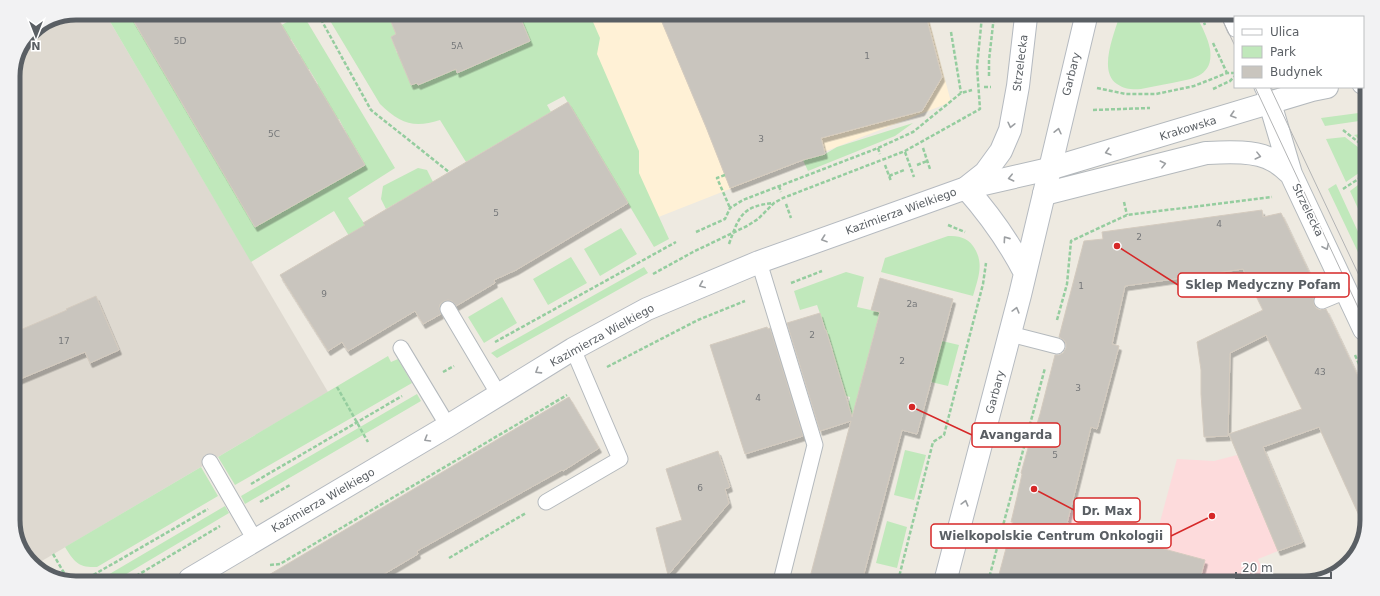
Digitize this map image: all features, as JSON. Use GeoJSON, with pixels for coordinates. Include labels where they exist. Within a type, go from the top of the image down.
{"type":"FeatureCollection","features":[{"type":"Feature","properties":{"kind":"street","name":"Strzelecka"},"geometry":{"type":"LineString","coordinates":[[966,188],[985,173],[1001,152],[1010,130],[1018,86],[1026,20]]}},
{"type":"Feature","properties":{"kind":"street","name":"Garbary"},"geometry":{"type":"LineString","coordinates":[[947,576],[1010,334],[1085,20]]}},
{"type":"Feature","properties":{"kind":"street","name":"Krakowska"},"geometry":{"type":"LineString","coordinates":[[1049,170],[1266,95],[1322,88]]}},
{"type":"Feature","properties":{"kind":"street","name":"Strzelecka"},"geometry":{"type":"LineString","coordinates":[[1266,95],[1291,174],[1360,321]]}},
{"type":"Feature","properties":{"kind":"street"},"geometry":{"type":"LineString","coordinates":[[1044,194],[1206,153],[1233,152],[1255,155],[1273,160],[1291,174]]}},
{"type":"Feature","properties":{"kind":"street","name":"Kazimierza Wielkiego"},"geometry":{"type":"LineString","coordinates":[[195,576],[448,426],[573,349],[647,309],[717,278],[966,188],[1049,170]]}},
{"type":"Feature","properties":{"kind":"street"},"geometry":{"type":"LineString","coordinates":[[966,188],[986,211],[1012,247],[1025,273]]}},
{"type":"Feature","properties":{"kind":"lane"},"geometry":{"type":"LineString","coordinates":[[760,262],[815,444],[782,576]]}},
{"type":"Feature","properties":{"kind":"lane"},"geometry":{"type":"LineString","coordinates":[[1322,301],[1346,291]]}},
{"type":"Feature","properties":{"kind":"lane"},"geometry":{"type":"LineString","coordinates":[[448,309],[499,395]]}},
{"type":"Feature","properties":{"kind":"lane"},"geometry":{"type":"LineString","coordinates":[[1010,334],[1054,345]]}},
{"type":"Feature","properties":{"kind":"lane"},"geometry":{"type":"LineString","coordinates":[[401,348],[448,426]]}},
{"type":"Feature","properties":{"kind":"lane"},"geometry":{"type":"LineString","coordinates":[[546,502],[620,459],[573,349]]}},
{"type":"Feature","properties":{"kind":"lane"},"geometry":{"type":"LineString","coordinates":[[210,462],[255,540]]}},
{"type":"Feature","properties":{"kind":"path"},"geometry":{"type":"LineString","coordinates":[[321,20],[370,110],[450,172]]}},
{"type":"Feature","properties":{"kind":"path"},"geometry":{"type":"LineString","coordinates":[[683,257],[747,226],[758,219],[774,203],[783,198],[905,152],[980,109],[977,67],[982,20]]}},
{"type":"Feature","properties":{"kind":"path"},"geometry":{"type":"LineString","coordinates":[[990,87],[988,60],[993,20]]}},
{"type":"Feature","properties":{"kind":"path"},"geometry":{"type":"LineString","coordinates":[[951,32],[961,93]]}},
{"type":"Feature","properties":{"kind":"path"},"geometry":{"type":"LineString","coordinates":[[1091,87],[1126,94],[1156,94],[1194,86],[1227,73],[1234,74]]}},
{"type":"Feature","properties":{"kind":"path"},"geometry":{"type":"LineString","coordinates":[[1210,90],[1230,81],[1234,75]]}},
{"type":"Feature","properties":{"kind":"path"},"geometry":{"type":"LineString","coordinates":[[696,232],[725,219],[730,208],[743,200],[878,148],[914,132],[961,93],[972,90]]}},
{"type":"Feature","properties":{"kind":"path"},"geometry":{"type":"LineString","coordinates":[[1105,110],[1153,108]]}},
{"type":"Feature","properties":{"kind":"path"},"geometry":{"type":"LineString","coordinates":[[1342,130],[1360,144]]}},
{"type":"Feature","properties":{"kind":"path"},"geometry":{"type":"LineString","coordinates":[[914,132],[916,137]]}},
{"type":"Feature","properties":{"kind":"path"},"geometry":{"type":"LineString","coordinates":[[878,148],[880,154]]}},
{"type":"Feature","properties":{"kind":"path"},"geometry":{"type":"LineString","coordinates":[[923,148],[930,169]]}},
{"type":"Feature","properties":{"kind":"path"},"geometry":{"type":"LineString","coordinates":[[905,152],[914,175]]}},
{"type":"Feature","properties":{"kind":"path"},"geometry":{"type":"LineString","coordinates":[[917,165],[927,161]]}},
{"type":"Feature","properties":{"kind":"path"},"geometry":{"type":"LineString","coordinates":[[885,165],[890,181]]}},
{"type":"Feature","properties":{"kind":"path"},"geometry":{"type":"LineString","coordinates":[[889,176],[904,170]]}},
{"type":"Feature","properties":{"kind":"path"},"geometry":{"type":"LineString","coordinates":[[724,175],[717,178],[730,208]]}},
{"type":"Feature","properties":{"kind":"path"},"geometry":{"type":"LineString","coordinates":[[1343,189],[1360,178]]}},
{"type":"Feature","properties":{"kind":"path"},"geometry":{"type":"LineString","coordinates":[[779,186],[781,192]]}},
{"type":"Feature","properties":{"kind":"path"},"geometry":{"type":"LineString","coordinates":[[990,576],[1054,345],[1067,284],[1071,241],[1127,215],[1272,197]]}},
{"type":"Feature","properties":{"kind":"path"},"geometry":{"type":"LineString","coordinates":[[1123,198],[1127,215]]}},
{"type":"Feature","properties":{"kind":"path"},"geometry":{"type":"LineString","coordinates":[[717,278],[740,216],[745,212],[763,204],[774,203]]}},
{"type":"Feature","properties":{"kind":"path"},"geometry":{"type":"LineString","coordinates":[[786,204],[791,218]]}},
{"type":"Feature","properties":{"kind":"path"},"geometry":{"type":"LineString","coordinates":[[946,219],[947,224],[967,232]]}},
{"type":"Feature","properties":{"kind":"path"},"geometry":{"type":"LineString","coordinates":[[91,576],[474,354],[676,242]]}},
{"type":"Feature","properties":{"kind":"path"},"geometry":{"type":"LineString","coordinates":[[900,576],[933,442],[944,435],[983,284],[987,267],[986,261]]}},
{"type":"Feature","properties":{"kind":"path"},"geometry":{"type":"LineString","coordinates":[[1354,354],[1360,367]]}},
{"type":"Feature","properties":{"kind":"path"},"geometry":{"type":"LineString","coordinates":[[337,387],[381,466]]}},
{"type":"Feature","properties":{"kind":"path"},"geometry":{"type":"LineString","coordinates":[[448,558],[546,502]]}},
{"type":"Feature","properties":{"kind":"path"},"geometry":{"type":"LineString","coordinates":[[53,554],[65,575]]}},
{"type":"Feature","properties":{"kind":"shaded area"},"geometry":{"type":"Polygon","coordinates":[[[109,20],[328,392],[39,563],[31,554],[23,538],[20,524],[20,72],[24,54],[36,36],[54,24],[65,21],[109,20]]]}},
{"type":"Feature","properties":{"kind":"shaded area"},"geometry":{"type":"Polygon","coordinates":[[[570,20],[929,20],[951,102],[656,218],[570,20]]]}},
{"type":"Feature","properties":{"kind":"shaded area"},"geometry":{"type":"Polygon","coordinates":[[[1237,455],[1278,551],[1258,559],[1266,576],[999,576],[1013,523],[1011,522],[1017,497],[1157,533],[1177,459],[1214,461],[1237,455]]]}},
{"type":"Feature","properties":{"kind":"green space"},"geometry":{"type":"Polygon","coordinates":[[[109,20],[135,20],[133,21],[142,36],[148,34],[156,47],[151,51],[160,66],[165,63],[182,104],[209,149],[235,181],[230,184],[238,199],[244,196],[252,210],[247,214],[255,226],[365,165],[356,149],[350,152],[342,138],[347,134],[339,119],[333,122],[312,87],[318,84],[309,69],[303,72],[295,58],[300,54],[291,39],[286,42],[246,45],[291,20],[306,20],[395,168],[348,198],[372,236],[355,246],[334,211],[251,262],[109,20]]]}},
{"type":"Feature","properties":{"kind":"green space"},"geometry":{"type":"Polygon","coordinates":[[[330,20],[390,20],[396,34],[391,37],[397,53],[403,51],[404,69],[411,85],[417,83],[418,85],[456,69],[458,73],[530,41],[521,20],[592,20],[600,38],[597,54],[639,151],[639,173],[669,239],[654,247],[564,96],[547,105],[551,112],[466,162],[440,120],[430,123],[414,124],[394,116],[380,104],[330,20]]]}},
{"type":"Feature","properties":{"kind":"green space"},"geometry":{"type":"Polygon","coordinates":[[[1118,20],[1198,20],[1205,33],[1210,49],[1209,65],[1205,71],[1194,78],[1141,89],[1129,89],[1120,86],[1111,78],[1108,62],[1111,43],[1118,20]]]}},
{"type":"Feature","properties":{"kind":"green space"},"geometry":{"type":"Polygon","coordinates":[[[1360,113],[1360,121],[1325,126],[1321,118],[1360,113]]]}},
{"type":"Feature","properties":{"kind":"green space"},"geometry":{"type":"Polygon","coordinates":[[[913,123],[895,136],[808,171],[803,160],[825,154],[837,147],[913,123]]]}},
{"type":"Feature","properties":{"kind":"green space"},"geometry":{"type":"Polygon","coordinates":[[[1360,134],[1360,140],[1354,135],[1360,134]]]}},
{"type":"Feature","properties":{"kind":"green space"},"geometry":{"type":"Polygon","coordinates":[[[1345,137],[1360,149],[1360,172],[1346,182],[1326,139],[1345,137]]]}},
{"type":"Feature","properties":{"kind":"green space"},"geometry":{"type":"Polygon","coordinates":[[[418,168],[427,170],[433,182],[386,209],[381,199],[383,186],[418,168]]]}},
{"type":"Feature","properties":{"kind":"green space"},"geometry":{"type":"Polygon","coordinates":[[[1336,184],[1360,236],[1360,256],[1328,189],[1336,184]]]}},
{"type":"Feature","properties":{"kind":"green space"},"geometry":{"type":"Polygon","coordinates":[[[1360,184],[1360,213],[1350,191],[1360,184]]]}},
{"type":"Feature","properties":{"kind":"green space"},"geometry":{"type":"Polygon","coordinates":[[[621,228],[637,254],[600,276],[584,249],[621,228]]]}},
{"type":"Feature","properties":{"kind":"green space"},"geometry":{"type":"Polygon","coordinates":[[[948,236],[965,239],[971,243],[977,252],[980,265],[973,296],[881,272],[885,258],[948,236]]]}},
{"type":"Feature","properties":{"kind":"green space"},"geometry":{"type":"Polygon","coordinates":[[[571,257],[587,283],[548,305],[533,279],[571,257]]]}},
{"type":"Feature","properties":{"kind":"green space"},"geometry":{"type":"Polygon","coordinates":[[[644,267],[648,273],[497,358],[491,353],[644,267]]]}},
{"type":"Feature","properties":{"kind":"green space"},"geometry":{"type":"Polygon","coordinates":[[[846,272],[864,277],[857,307],[880,312],[852,417],[846,415],[850,397],[831,392],[803,359],[833,350],[817,305],[800,310],[794,291],[846,272]]]}},
{"type":"Feature","properties":{"kind":"green space"},"geometry":{"type":"Polygon","coordinates":[[[502,297],[517,323],[484,343],[468,317],[502,297]]]}},
{"type":"Feature","properties":{"kind":"green space"},"geometry":{"type":"Polygon","coordinates":[[[942,341],[959,345],[948,386],[931,382],[942,341]]]}},
{"type":"Feature","properties":{"kind":"green space"},"geometry":{"type":"Polygon","coordinates":[[[388,356],[391,362],[398,359],[412,383],[235,485],[218,457],[388,356]]]}},
{"type":"Feature","properties":{"kind":"green space"},"geometry":{"type":"Polygon","coordinates":[[[417,394],[421,401],[245,504],[241,496],[417,394]]]}},
{"type":"Feature","properties":{"kind":"green space"},"geometry":{"type":"Polygon","coordinates":[[[905,450],[926,455],[914,500],[894,495],[905,450]]]}},
{"type":"Feature","properties":{"kind":"green space"},"geometry":{"type":"Polygon","coordinates":[[[201,467],[218,496],[97,567],[81,565],[71,557],[65,547],[201,467]]]}},
{"type":"Feature","properties":{"kind":"green space"},"geometry":{"type":"Polygon","coordinates":[[[225,506],[229,513],[123,576],[106,576],[225,506]]]}},
{"type":"Feature","properties":{"kind":"green space"},"geometry":{"type":"Polygon","coordinates":[[[887,521],[907,527],[897,568],[876,563],[887,521]]]}},
{"type":"Feature","properties":{"kind":"building"},"geometry":{"type":"Polygon","coordinates":[[[133,20],[279,20],[365,165],[255,227],[133,20]]]}},
{"type":"Feature","properties":{"kind":"building"},"geometry":{"type":"Polygon","coordinates":[[[390,20],[521,20],[530,41],[457,73],[456,69],[418,85],[417,83],[411,85],[391,37],[396,34],[390,20]]]}},
{"type":"Feature","properties":{"kind":"building"},"geometry":{"type":"Polygon","coordinates":[[[661,20],[927,20],[942,77],[922,111],[821,138],[825,154],[803,160],[730,188],[661,20]]]}},
{"type":"Feature","properties":{"kind":"building"},"geometry":{"type":"Polygon","coordinates":[[[568,102],[628,203],[516,270],[494,280],[495,283],[456,306],[452,301],[444,301],[440,304],[439,309],[441,314],[423,324],[415,311],[348,351],[342,342],[328,351],[280,275],[365,225],[363,223],[568,102]]]}},
{"type":"Feature","properties":{"kind":"building"},"geometry":{"type":"Polygon","coordinates":[[[1262,210],[1263,217],[1281,213],[1319,293],[1315,295],[1313,299],[1314,305],[1320,310],[1326,309],[1360,381],[1360,517],[1319,427],[1263,447],[1303,542],[1278,551],[1229,434],[1302,409],[1266,335],[1230,353],[1228,436],[1204,437],[1201,370],[1197,342],[1263,310],[1243,269],[1125,286],[1112,344],[1119,346],[1097,429],[1091,427],[1067,523],[1205,560],[1201,576],[999,576],[1013,522],[1011,522],[1021,473],[1031,437],[1033,437],[1040,414],[1055,355],[1063,353],[1066,348],[1066,343],[1059,337],[1084,241],[1103,239],[1102,232],[1262,210]]]}},
{"type":"Feature","properties":{"kind":"building"},"geometry":{"type":"Polygon","coordinates":[[[880,278],[953,299],[917,434],[902,430],[863,576],[810,576],[851,421],[820,431],[787,323],[820,313],[852,417],[880,312],[871,310],[880,278]]]}},
{"type":"Feature","properties":{"kind":"building"},"geometry":{"type":"Polygon","coordinates":[[[96,296],[119,350],[90,363],[85,352],[20,379],[20,330],[67,310],[66,309],[96,296]]]}},
{"type":"Feature","properties":{"kind":"building"},"geometry":{"type":"Polygon","coordinates":[[[767,327],[768,329],[770,328],[803,436],[745,454],[710,345],[767,327]]]}},
{"type":"Feature","properties":{"kind":"building"},"geometry":{"type":"Polygon","coordinates":[[[569,397],[599,448],[563,471],[562,470],[417,551],[418,554],[381,576],[267,576],[569,397]]]}},
{"type":"Feature","properties":{"kind":"building"},"geometry":{"type":"Polygon","coordinates":[[[718,451],[730,487],[725,489],[729,503],[668,575],[656,528],[682,520],[666,469],[718,451]]]}},
{"type":"Feature","properties":{"kind":"tram line"},"geometry":{"type":"LineString","coordinates":[[1222,20],[1234,44]]}},
{"type":"Feature","properties":{"kind":"tram line"},"geometry":{"type":"LineString","coordinates":[[1255,88],[1360,311]]}},
{"type":"Feature","properties":{"kind":"tram line"},"geometry":{"type":"LineString","coordinates":[[1270,88],[1360,277]]}},
{"type":"Feature","properties":{"kind":"place","name":"Sklep Medyczny Pofam"},"geometry":{"type":"Point","coordinates":[1117,246]}},
{"type":"Feature","properties":{"kind":"place","name":"Avangarda"},"geometry":{"type":"Point","coordinates":[912,407]}},
{"type":"Feature","properties":{"kind":"place","name":"Dr. Max"},"geometry":{"type":"Point","coordinates":[1034,489]}},
{"type":"Feature","properties":{"kind":"place","name":"Wielkopolskie Centrum Onkologii"},"geometry":{"type":"Point","coordinates":[1212,516]}}]}
